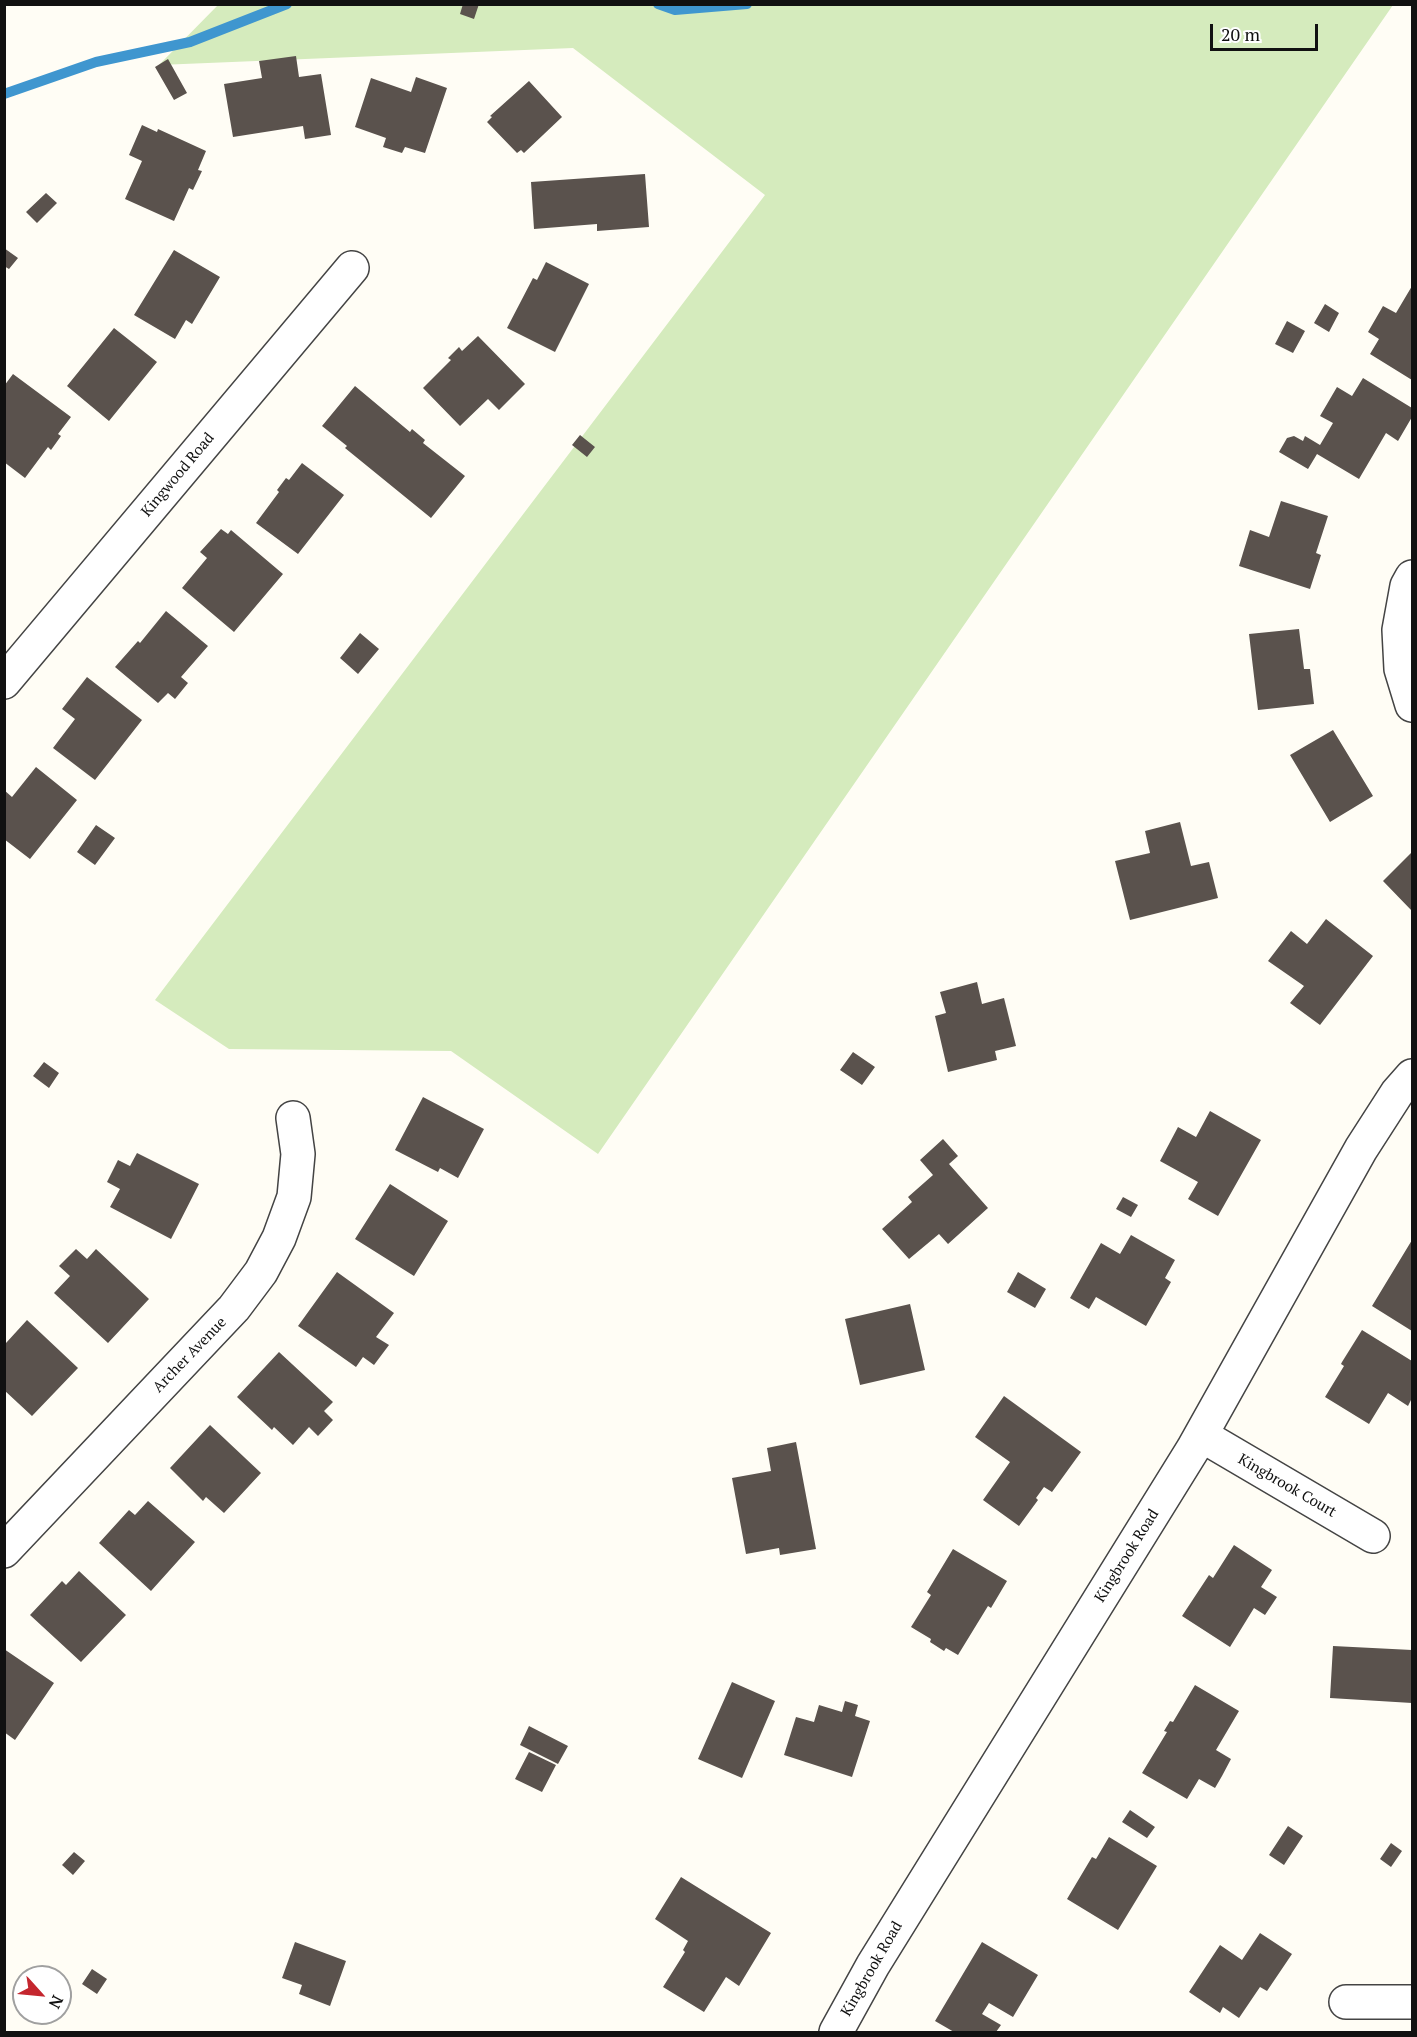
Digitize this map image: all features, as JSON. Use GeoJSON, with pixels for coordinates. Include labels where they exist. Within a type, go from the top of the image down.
{"type":"FeatureCollection","features":[{"type":"Feature","properties":{"kind":"street","name":"Kingwood Road"},"geometry":{"type":"LineString","coordinates":[[4,682],[352,268]]}},
{"type":"Feature","properties":{"kind":"street"},"geometry":{"type":"LineString","coordinates":[[1413,578],[1407,586],[1399,630],[1401,669],[1413,705]]}},
{"type":"Feature","properties":{"kind":"street","name":"Kingbrook Road"},"geometry":{"type":"LineString","coordinates":[[836,2032],[873,1965],[1201,1435],[1361,1149],[1397,1093],[1413,1076]]}},
{"type":"Feature","properties":{"kind":"street","name":"Archer Avenue"},"geometry":{"type":"LineString","coordinates":[[4,1551],[234,1308],[261,1272],[279,1238],[294,1197],[298,1154],[293,1118]]}},
{"type":"Feature","properties":{"kind":"street","name":"Kingbrook Court"},"geometry":{"type":"LineString","coordinates":[[1201,1435],[1373,1536]]}},
{"type":"Feature","properties":{"kind":"street"},"geometry":{"type":"LineString","coordinates":[[1346,2002],[1413,2002]]}},
{"type":"Feature","properties":{"kind":"green space"},"geometry":{"type":"Polygon","coordinates":[[[218,5],[1393,5],[598,1154],[451,1051],[229,1049],[155,1000],[765,195],[573,48],[159,65],[218,5]]]}},
{"type":"Feature","properties":{"kind":"building"},"geometry":{"type":"Polygon","coordinates":[[[463,4],[479,4],[474,19],[460,14],[463,4]]]}},
{"type":"Feature","properties":{"kind":"building"},"geometry":{"type":"Polygon","coordinates":[[[296,56],[299,77],[321,74],[331,135],[305,139],[303,126],[233,137],[224,84],[262,78],[259,61],[296,56]]]}},
{"type":"Feature","properties":{"kind":"building"},"geometry":{"type":"Polygon","coordinates":[[[168,59],[187,93],[174,100],[155,67],[168,59]]]}},
{"type":"Feature","properties":{"kind":"building"},"geometry":{"type":"Polygon","coordinates":[[[416,77],[447,88],[425,153],[405,147],[402,153],[383,147],[386,138],[355,127],[371,78],[411,92],[416,77]]]}},
{"type":"Feature","properties":{"kind":"building"},"geometry":{"type":"Polygon","coordinates":[[[529,81],[562,117],[524,153],[521,150],[517,153],[487,122],[492,117],[490,116],[529,81]]]}},
{"type":"Feature","properties":{"kind":"building"},"geometry":{"type":"Polygon","coordinates":[[[142,125],[157,132],[158,129],[206,151],[198,170],[202,171],[193,190],[189,188],[174,221],[125,199],[142,161],[129,155],[142,125]]]}},
{"type":"Feature","properties":{"kind":"building"},"geometry":{"type":"Polygon","coordinates":[[[645,174],[649,227],[597,231],[597,224],[534,229],[531,182],[645,174]]]}},
{"type":"Feature","properties":{"kind":"building"},"geometry":{"type":"Polygon","coordinates":[[[46,193],[57,203],[37,223],[26,212],[46,193]]]}},
{"type":"Feature","properties":{"kind":"building"},"geometry":{"type":"Polygon","coordinates":[[[4,248],[18,258],[9,269],[4,266],[4,248]]]}},
{"type":"Feature","properties":{"kind":"building"},"geometry":{"type":"Polygon","coordinates":[[[174,250],[220,277],[192,324],[186,320],[175,339],[134,315],[174,250]]]}},
{"type":"Feature","properties":{"kind":"building"},"geometry":{"type":"Polygon","coordinates":[[[546,262],[589,284],[555,352],[507,328],[533,278],[537,280],[546,262]]]}},
{"type":"Feature","properties":{"kind":"building"},"geometry":{"type":"Polygon","coordinates":[[[1412,286],[1412,380],[1370,354],[1379,339],[1368,332],[1383,306],[1396,313],[1412,286]]]}},
{"type":"Feature","properties":{"kind":"building"},"geometry":{"type":"Polygon","coordinates":[[[1325,304],[1339,313],[1329,332],[1314,323],[1325,304]]]}},
{"type":"Feature","properties":{"kind":"building"},"geometry":{"type":"Polygon","coordinates":[[[1287,321],[1305,331],[1293,353],[1275,344],[1287,321]]]}},
{"type":"Feature","properties":{"kind":"building"},"geometry":{"type":"Polygon","coordinates":[[[114,328],[157,362],[109,421],[67,386],[114,328]]]}},
{"type":"Feature","properties":{"kind":"building"},"geometry":{"type":"Polygon","coordinates":[[[478,336],[525,384],[499,410],[488,399],[460,426],[423,388],[451,360],[448,358],[459,347],[462,351],[478,336]]]}},
{"type":"Feature","properties":{"kind":"building"},"geometry":{"type":"Polygon","coordinates":[[[13,374],[71,417],[58,434],[61,436],[51,450],[48,447],[25,478],[4,462],[4,386],[13,374]]]}},
{"type":"Feature","properties":{"kind":"building"},"geometry":{"type":"Polygon","coordinates":[[[1363,378],[1412,408],[1412,417],[1398,441],[1386,433],[1359,479],[1317,454],[1308,469],[1279,452],[1287,438],[1294,436],[1303,441],[1305,436],[1320,445],[1333,423],[1320,416],[1337,387],[1352,396],[1363,378]]]}},
{"type":"Feature","properties":{"kind":"building"},"geometry":{"type":"Polygon","coordinates":[[[355,386],[410,432],[412,429],[425,440],[423,443],[465,476],[431,518],[345,448],[347,446],[322,426],[355,386]]]}},
{"type":"Feature","properties":{"kind":"building"},"geometry":{"type":"Polygon","coordinates":[[[580,435],[595,447],[587,457],[572,445],[580,435]]]}},
{"type":"Feature","properties":{"kind":"building"},"geometry":{"type":"Polygon","coordinates":[[[302,463],[344,495],[298,554],[256,523],[279,492],[277,490],[286,478],[289,480],[302,463]]]}},
{"type":"Feature","properties":{"kind":"building"},"geometry":{"type":"Polygon","coordinates":[[[1281,501],[1328,516],[1316,553],[1321,555],[1310,589],[1239,566],[1250,530],[1269,537],[1281,501]]]}},
{"type":"Feature","properties":{"kind":"building"},"geometry":{"type":"Polygon","coordinates":[[[221,529],[228,534],[231,530],[283,574],[234,632],[182,588],[207,558],[200,552],[221,529]]]}},
{"type":"Feature","properties":{"kind":"building"},"geometry":{"type":"Polygon","coordinates":[[[166,611],[208,646],[181,677],[188,683],[175,699],[168,693],[158,703],[115,667],[138,641],[140,643],[166,611]]]}},
{"type":"Feature","properties":{"kind":"building"},"geometry":{"type":"Polygon","coordinates":[[[1299,629],[1304,669],[1310,669],[1314,704],[1258,710],[1249,634],[1299,629]]]}},
{"type":"Feature","properties":{"kind":"building"},"geometry":{"type":"Polygon","coordinates":[[[360,633],[379,649],[358,674],[340,658],[360,633]]]}},
{"type":"Feature","properties":{"kind":"building"},"geometry":{"type":"Polygon","coordinates":[[[87,677],[142,720],[95,780],[53,748],[75,719],[62,709],[87,677]]]}},
{"type":"Feature","properties":{"kind":"building"},"geometry":{"type":"Polygon","coordinates":[[[1333,730],[1373,796],[1330,822],[1290,755],[1333,730]]]}},
{"type":"Feature","properties":{"kind":"building"},"geometry":{"type":"Polygon","coordinates":[[[36,767],[77,800],[30,859],[4,839],[4,790],[12,797],[36,767]]]}},
{"type":"Feature","properties":{"kind":"building"},"geometry":{"type":"Polygon","coordinates":[[[1180,822],[1191,866],[1209,862],[1218,898],[1130,920],[1115,861],[1150,853],[1145,831],[1180,822]]]}},
{"type":"Feature","properties":{"kind":"building"},"geometry":{"type":"Polygon","coordinates":[[[96,825],[115,838],[95,865],[77,852],[96,825]]]}},
{"type":"Feature","properties":{"kind":"building"},"geometry":{"type":"Polygon","coordinates":[[[1412,852],[1412,911],[1383,881],[1412,852]]]}},
{"type":"Feature","properties":{"kind":"building"},"geometry":{"type":"Polygon","coordinates":[[[1326,919],[1373,956],[1320,1025],[1290,1003],[1304,986],[1268,961],[1291,931],[1307,944],[1326,919]]]}},
{"type":"Feature","properties":{"kind":"building"},"geometry":{"type":"Polygon","coordinates":[[[977,982],[982,1004],[1004,998],[1016,1046],[995,1051],[997,1060],[948,1072],[935,1016],[946,1013],[940,992],[977,982]]]}},
{"type":"Feature","properties":{"kind":"building"},"geometry":{"type":"Polygon","coordinates":[[[853,1052],[875,1067],[862,1085],[840,1070],[853,1052]]]}},
{"type":"Feature","properties":{"kind":"building"},"geometry":{"type":"Polygon","coordinates":[[[44,1062],[59,1073],[49,1088],[33,1076],[44,1062]]]}},
{"type":"Feature","properties":{"kind":"building"},"geometry":{"type":"Polygon","coordinates":[[[423,1097],[484,1129],[458,1178],[440,1168],[438,1172],[395,1150],[423,1097]]]}},
{"type":"Feature","properties":{"kind":"building"},"geometry":{"type":"Polygon","coordinates":[[[1210,1111],[1261,1140],[1218,1216],[1188,1199],[1198,1182],[1160,1161],[1178,1127],[1196,1137],[1210,1111]]]}},
{"type":"Feature","properties":{"kind":"building"},"geometry":{"type":"Polygon","coordinates":[[[943,1139],[958,1156],[949,1164],[988,1208],[948,1244],[939,1234],[909,1259],[882,1229],[912,1202],[908,1197],[933,1175],[920,1160],[943,1139]]]}},
{"type":"Feature","properties":{"kind":"building"},"geometry":{"type":"Polygon","coordinates":[[[137,1153],[199,1184],[171,1239],[110,1207],[120,1189],[107,1182],[118,1160],[130,1166],[137,1153]]]}},
{"type":"Feature","properties":{"kind":"building"},"geometry":{"type":"Polygon","coordinates":[[[390,1184],[448,1221],[414,1276],[355,1239],[390,1184]]]}},
{"type":"Feature","properties":{"kind":"building"},"geometry":{"type":"Polygon","coordinates":[[[1123,1197],[1138,1205],[1131,1217],[1116,1209],[1123,1197]]]}},
{"type":"Feature","properties":{"kind":"building"},"geometry":{"type":"Polygon","coordinates":[[[1131,1235],[1175,1260],[1165,1278],[1171,1282],[1146,1326],[1096,1297],[1089,1309],[1070,1298],[1101,1243],[1120,1254],[1131,1235]]]}},
{"type":"Feature","properties":{"kind":"building"},"geometry":{"type":"Polygon","coordinates":[[[1412,1240],[1412,1331],[1372,1306],[1412,1240]]]}},
{"type":"Feature","properties":{"kind":"building"},"geometry":{"type":"Polygon","coordinates":[[[76,1249],[87,1259],[96,1249],[149,1299],[108,1343],[54,1293],[70,1276],[59,1266],[76,1249]]]}},
{"type":"Feature","properties":{"kind":"building"},"geometry":{"type":"Polygon","coordinates":[[[337,1272],[394,1313],[376,1337],[389,1345],[374,1365],[363,1357],[356,1367],[298,1326],[337,1272]]]}},
{"type":"Feature","properties":{"kind":"building"},"geometry":{"type":"Polygon","coordinates":[[[1018,1272],[1046,1289],[1035,1308],[1007,1292],[1018,1272]]]}},
{"type":"Feature","properties":{"kind":"building"},"geometry":{"type":"Polygon","coordinates":[[[910,1304],[925,1370],[860,1385],[845,1319],[910,1304]]]}},
{"type":"Feature","properties":{"kind":"building"},"geometry":{"type":"Polygon","coordinates":[[[27,1320],[78,1368],[32,1416],[4,1390],[4,1342],[6,1343],[27,1320]]]}},
{"type":"Feature","properties":{"kind":"building"},"geometry":{"type":"Polygon","coordinates":[[[1362,1330],[1412,1361],[1412,1398],[1408,1406],[1388,1393],[1369,1424],[1325,1397],[1344,1366],[1342,1362],[1362,1330]]]}},
{"type":"Feature","properties":{"kind":"building"},"geometry":{"type":"Polygon","coordinates":[[[279,1352],[333,1402],[324,1411],[333,1420],[318,1436],[309,1427],[293,1445],[274,1427],[272,1430],[237,1397],[279,1352]]]}},
{"type":"Feature","properties":{"kind":"building"},"geometry":{"type":"Polygon","coordinates":[[[1004,1396],[1081,1452],[1052,1492],[1044,1487],[1036,1498],[1038,1500],[1019,1526],[983,1500],[1010,1462],[975,1437],[1004,1396]]]}},
{"type":"Feature","properties":{"kind":"building"},"geometry":{"type":"Polygon","coordinates":[[[210,1425],[261,1473],[224,1513],[206,1497],[203,1501],[170,1468],[210,1425]]]}},
{"type":"Feature","properties":{"kind":"building"},"geometry":{"type":"Polygon","coordinates":[[[796,1442],[816,1549],[780,1555],[779,1548],[746,1554],[732,1478],[771,1471],[767,1448],[796,1442]]]}},
{"type":"Feature","properties":{"kind":"building"},"geometry":{"type":"Polygon","coordinates":[[[148,1501],[195,1542],[151,1591],[99,1543],[129,1510],[135,1515],[148,1501]]]}},
{"type":"Feature","properties":{"kind":"building"},"geometry":{"type":"Polygon","coordinates":[[[1234,1545],[1272,1570],[1261,1587],[1277,1597],[1265,1615],[1254,1608],[1230,1647],[1182,1616],[1209,1575],[1213,1578],[1234,1545]]]}},
{"type":"Feature","properties":{"kind":"building"},"geometry":{"type":"Polygon","coordinates":[[[953,1549],[1007,1581],[991,1608],[988,1606],[958,1655],[946,1648],[944,1651],[930,1642],[931,1639],[911,1627],[931,1595],[927,1592],[953,1549]]]}},
{"type":"Feature","properties":{"kind":"building"},"geometry":{"type":"Polygon","coordinates":[[[79,1571],[126,1615],[81,1662],[30,1615],[62,1581],[66,1585],[79,1571]]]}},
{"type":"Feature","properties":{"kind":"building"},"geometry":{"type":"Polygon","coordinates":[[[1333,1646],[1412,1650],[1412,1703],[1330,1698],[1333,1646]]]}},
{"type":"Feature","properties":{"kind":"building"},"geometry":{"type":"Polygon","coordinates":[[[4,1649],[54,1683],[15,1740],[4,1732],[4,1649]]]}},
{"type":"Feature","properties":{"kind":"building"},"geometry":{"type":"Polygon","coordinates":[[[732,1682],[775,1701],[742,1778],[698,1759],[732,1682]]]}},
{"type":"Feature","properties":{"kind":"building"},"geometry":{"type":"Polygon","coordinates":[[[1195,1685],[1239,1711],[1216,1750],[1231,1759],[1215,1788],[1199,1779],[1187,1799],[1142,1773],[1167,1732],[1164,1731],[1170,1721],[1173,1722],[1195,1685]]]}},
{"type":"Feature","properties":{"kind":"building"},"geometry":{"type":"Polygon","coordinates":[[[845,1701],[858,1705],[855,1716],[870,1721],[852,1777],[784,1755],[796,1717],[814,1722],[819,1705],[842,1712],[845,1701]]]}},
{"type":"Feature","properties":{"kind":"building"},"geometry":{"type":"Polygon","coordinates":[[[529,1726],[568,1746],[558,1764],[520,1745],[529,1726]]]}},
{"type":"Feature","properties":{"kind":"building"},"geometry":{"type":"Polygon","coordinates":[[[529,1752],[556,1765],[542,1792],[515,1779],[529,1752]]]}},
{"type":"Feature","properties":{"kind":"building"},"geometry":{"type":"Polygon","coordinates":[[[1130,1810],[1155,1827],[1147,1838],[1122,1822],[1130,1810]]]}},
{"type":"Feature","properties":{"kind":"building"},"geometry":{"type":"Polygon","coordinates":[[[1288,1826],[1303,1836],[1284,1865],[1269,1855],[1288,1826]]]}},
{"type":"Feature","properties":{"kind":"building"},"geometry":{"type":"Polygon","coordinates":[[[1109,1837],[1157,1866],[1118,1930],[1067,1899],[1092,1857],[1096,1859],[1109,1837]]]}},
{"type":"Feature","properties":{"kind":"building"},"geometry":{"type":"Polygon","coordinates":[[[1391,1843],[1402,1851],[1391,1867],[1380,1859],[1391,1843]]]}},
{"type":"Feature","properties":{"kind":"building"},"geometry":{"type":"Polygon","coordinates":[[[74,1852],[85,1861],[73,1875],[62,1865],[74,1852]]]}},
{"type":"Feature","properties":{"kind":"building"},"geometry":{"type":"Polygon","coordinates":[[[681,1877],[771,1933],[739,1986],[726,1977],[704,2012],[663,1987],[685,1952],[683,1950],[688,1941],[655,1919],[681,1877]]]}},
{"type":"Feature","properties":{"kind":"building"},"geometry":{"type":"Polygon","coordinates":[[[1260,1933],[1292,1954],[1267,1991],[1260,1987],[1239,2018],[1223,2007],[1220,2013],[1189,1992],[1220,1945],[1242,1960],[1260,1933]]]}},
{"type":"Feature","properties":{"kind":"building"},"geometry":{"type":"Polygon","coordinates":[[[295,1942],[346,1961],[330,2006],[299,1994],[302,1985],[282,1978],[295,1942]]]}},
{"type":"Feature","properties":{"kind":"building"},"geometry":{"type":"Polygon","coordinates":[[[982,1942],[1038,1975],[1013,2017],[989,2003],[982,2014],[1001,2025],[996,2032],[954,2032],[935,2021],[982,1942]]]}},
{"type":"Feature","properties":{"kind":"building"},"geometry":{"type":"Polygon","coordinates":[[[92,1969],[107,1979],[97,1994],[82,1984],[92,1969]]]}},
{"type":"Feature","properties":{"kind":"waterway"},"geometry":{"type":"LineString","coordinates":[[4,94],[96,62],[190,42],[287,4]]}},
{"type":"Feature","properties":{"kind":"waterway"},"geometry":{"type":"LineString","coordinates":[[658,4],[675,10],[747,4]]}}]}
